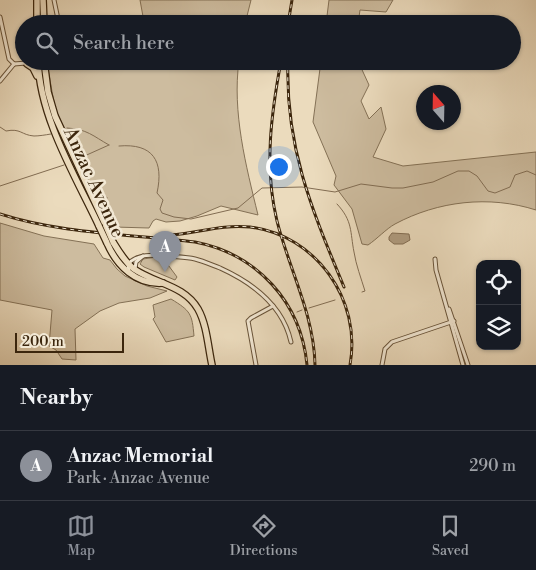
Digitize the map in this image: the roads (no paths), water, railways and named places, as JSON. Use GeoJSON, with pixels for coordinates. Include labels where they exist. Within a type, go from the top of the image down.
{"type":"FeatureCollection","features":[{"type":"Feature","properties":{"kind":"highway"},"geometry":{"type":"LineString","coordinates":[[37,15],[38,0]]}},
{"type":"Feature","properties":{"kind":"highway"},"geometry":{"type":"LineString","coordinates":[[43,0],[44,15]]}},
{"type":"Feature","properties":{"kind":"highway"},"geometry":{"type":"LineString","coordinates":[[33,70],[39,78]]}},
{"type":"Feature","properties":{"kind":"highway","name":"Anzac Avenue"},"geometry":{"type":"LineString","coordinates":[[40,70],[39,78],[51,124],[99,226],[128,264],[189,297],[198,308],[204,324],[212,365]]}},
{"type":"Feature","properties":{"kind":"highway","name":"Anzac Avenue"},"geometry":{"type":"LineString","coordinates":[[44,70],[55,116],[106,226],[114,258],[129,273],[149,282],[163,283]]}},
{"type":"Feature","properties":{"kind":"street"},"geometry":{"type":"LineString","coordinates":[[54,0],[57,15]]}},
{"type":"Feature","properties":{"kind":"street"},"geometry":{"type":"LineString","coordinates":[[0,17],[10,59],[14,64],[0,81]]}},
{"type":"Feature","properties":{"kind":"street"},"geometry":{"type":"LineString","coordinates":[[136,270],[136,262],[144,256]]}},
{"type":"Feature","properties":{"kind":"street"},"geometry":{"type":"LineString","coordinates":[[129,273],[128,264],[134,259],[144,256],[186,257],[203,261],[249,284],[263,294],[274,306],[292,342]]}},
{"type":"Feature","properties":{"kind":"street"},"geometry":{"type":"LineString","coordinates":[[435,259],[436,270],[463,365]]}},
{"type":"Feature","properties":{"kind":"street"},"geometry":{"type":"LineString","coordinates":[[256,365],[248,321],[274,306]]}},
{"type":"Feature","properties":{"kind":"street"},"geometry":{"type":"LineString","coordinates":[[382,365],[385,349],[392,342],[452,322]]}},
{"type":"Feature","properties":{"kind":"street"},"geometry":{"type":"LineString","coordinates":[[452,322],[468,365]]}},
{"type":"Feature","properties":{"kind":"waterway"},"geometry":{"type":"LineString","coordinates":[[0,127],[6,131],[15,130],[34,136],[51,134]]}},
{"type":"Feature","properties":{"kind":"waterway"},"geometry":{"type":"LineString","coordinates":[[67,128],[85,131],[109,145]]}},
{"type":"Feature","properties":{"kind":"waterway"},"geometry":{"type":"LineString","coordinates":[[80,158],[109,145]]}},
{"type":"Feature","properties":{"kind":"waterway"},"geometry":{"type":"LineString","coordinates":[[119,146],[140,148],[148,151],[153,156],[159,172],[157,193],[163,200],[160,209],[162,213],[191,219],[238,208],[262,188],[302,187],[335,192],[361,184],[403,188],[433,182],[458,171],[469,171],[477,176],[488,191],[495,193],[510,187],[515,175],[527,171],[536,175]]}},
{"type":"Feature","properties":{"kind":"waterway"},"geometry":{"type":"LineString","coordinates":[[0,186],[64,165]]}},
{"type":"Feature","properties":{"kind":"waterway"},"geometry":{"type":"LineString","coordinates":[[337,204],[346,216],[350,227],[356,262],[365,291],[362,292]]}},
{"type":"Feature","properties":{"kind":"waterway"},"geometry":{"type":"LineString","coordinates":[[309,308],[335,300]]}},
{"type":"Feature","properties":{"kind":"waterway"},"geometry":{"type":"LineString","coordinates":[[297,312],[302,310]]}},
{"type":"Feature","properties":{"kind":"railway"},"geometry":{"type":"LineString","coordinates":[[290,15],[292,0]]}},
{"type":"Feature","properties":{"kind":"railway"},"geometry":{"type":"LineString","coordinates":[[279,70],[270,141],[273,201],[282,239],[306,310],[314,346],[315,365]]}},
{"type":"Feature","properties":{"kind":"railway"},"geometry":{"type":"LineString","coordinates":[[288,70],[288,92],[296,150],[311,204],[344,287]]}},
{"type":"Feature","properties":{"kind":"railway"},"geometry":{"type":"LineString","coordinates":[[0,214],[24,221],[72,230],[195,242],[217,248],[238,257],[272,284],[285,302],[296,321],[303,342],[307,365]]}},
{"type":"Feature","properties":{"kind":"railway"},"geometry":{"type":"LineString","coordinates":[[171,235],[240,226],[274,233],[295,243],[314,257],[329,275],[341,295],[349,317],[352,341],[350,365]]}},
{"type":"Feature","properties":{"kind":"place","name":"Anzac Memorial"},"geometry":{"type":"Point","coordinates":[165,272]}}]}
